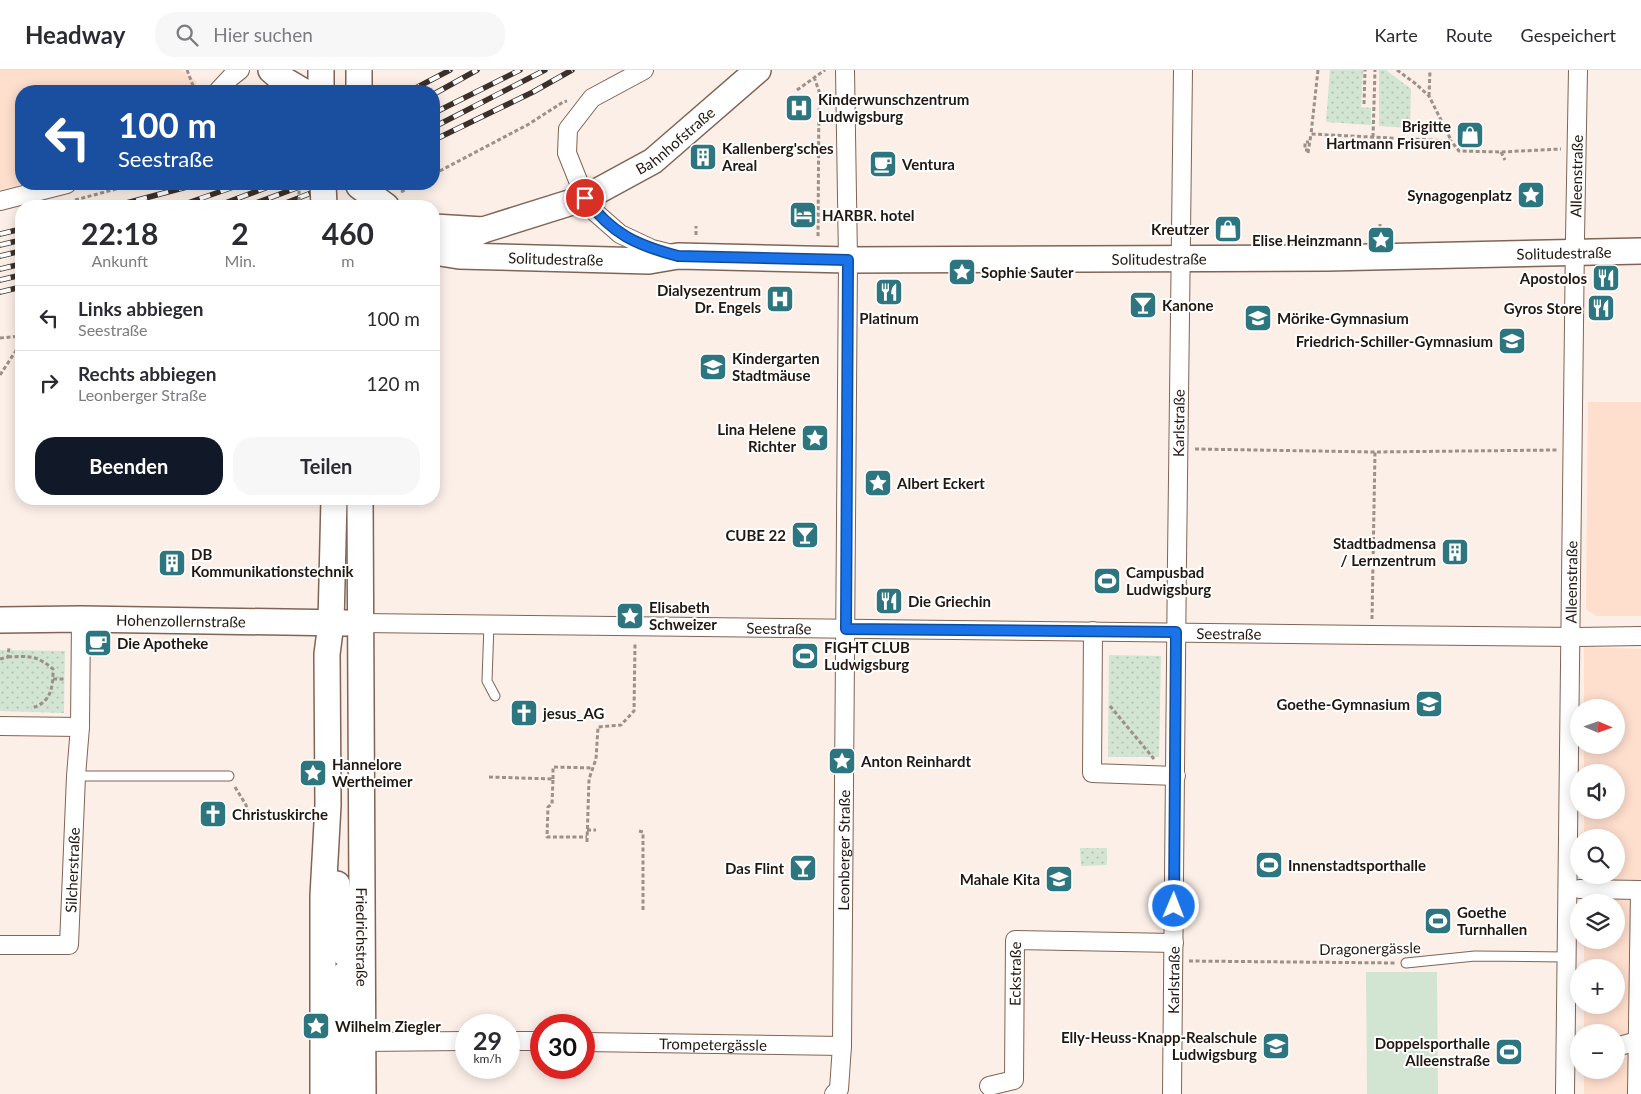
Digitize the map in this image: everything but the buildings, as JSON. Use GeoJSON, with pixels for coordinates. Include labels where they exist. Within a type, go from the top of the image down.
{"type":"FeatureCollection","features":[{"type":"Feature","properties":{"kind":"main road"},"geometry":{"type":"LineString","coordinates":[[271,70],[293,85]]}},
{"type":"Feature","properties":{"kind":"main road"},"geometry":{"type":"LineString","coordinates":[[321,70],[321,85]]}},
{"type":"Feature","properties":{"kind":"main road","name":"Bahnhofstraße"},"geometry":{"type":"LineString","coordinates":[[440,249],[462,242],[483,230],[585,198],[653,161],[758,70]]}},
{"type":"Feature","properties":{"kind":"main road"},"geometry":{"type":"LineString","coordinates":[[359,192],[393,199]]}},
{"type":"Feature","properties":{"kind":"main road","name":"Bahnhofstraße"},"geometry":{"type":"LineString","coordinates":[[440,227],[483,230]]}},
{"type":"Feature","properties":{"kind":"main road","name":"Solitudestraße"},"geometry":{"type":"LineString","coordinates":[[440,253],[479,257],[649,260],[683,246],[848,260],[1380,258],[1641,251]]}},
{"type":"Feature","properties":{"kind":"main road","name":"Friedrichstraße"},"geometry":{"type":"LineString","coordinates":[[323,1094],[323,896],[328,806],[327,654],[331,623],[334,505]]}},
{"type":"Feature","properties":{"kind":"main road","name":"Friedrichstraße"},"geometry":{"type":"LineString","coordinates":[[360,505],[363,1094]]}},
{"type":"Feature","properties":{"kind":"main road","name":"Hohenzollernstraße"},"geometry":{"type":"LineString","coordinates":[[0,620],[81,619],[361,623]]}},
{"type":"Feature","properties":{"kind":"main road","name":"Friedrichstraße"},"geometry":{"type":"LineString","coordinates":[[345,1094],[345,954],[350,899],[350,850],[354,813],[361,779]]}},
{"type":"Feature","properties":{"kind":"main road","name":"Friedrichstraße"},"geometry":{"type":"LineString","coordinates":[[328,806],[335,831],[338,900],[345,954]]}},
{"type":"Feature","properties":{"kind":"street"},"geometry":{"type":"LineString","coordinates":[[223,85],[231,76],[240,70]]}},
{"type":"Feature","properties":{"kind":"street"},"geometry":{"type":"LineString","coordinates":[[585,198],[567,153],[568,129],[592,98],[644,70]]}},
{"type":"Feature","properties":{"kind":"street","name":"Leonberger Straße"},"geometry":{"type":"LineString","coordinates":[[840,1092],[842,1046],[848,260],[845,70]]}},
{"type":"Feature","properties":{"kind":"street","name":"Karlstraße"},"geometry":{"type":"LineString","coordinates":[[1172,1094],[1176,776],[1177,448],[1183,70]]}},
{"type":"Feature","properties":{"kind":"street","name":"Alleenstraße"},"geometry":{"type":"LineString","coordinates":[[1565,1094],[1571,1047],[1567,957],[1578,70]]}},
{"type":"Feature","properties":{"kind":"street"},"geometry":{"type":"LineString","coordinates":[[0,201],[43,190]]}},
{"type":"Feature","properties":{"kind":"street","name":"Solitudestraße"},"geometry":{"type":"LineString","coordinates":[[585,198],[596,213],[620,234],[652,249],[683,246]]}},
{"type":"Feature","properties":{"kind":"street","name":"Silcherstraße"},"geometry":{"type":"LineString","coordinates":[[0,945],[69,945],[76,776],[80,727],[81,619]]}},
{"type":"Feature","properties":{"kind":"street","name":"Seestraße"},"geometry":{"type":"LineString","coordinates":[[361,623],[1372,635],[1641,636]]}},
{"type":"Feature","properties":{"kind":"street"},"geometry":{"type":"LineString","coordinates":[[1093,631],[1092,773],[1176,776]]}},
{"type":"Feature","properties":{"kind":"street"},"geometry":{"type":"LineString","coordinates":[[0,726],[80,727]]}},
{"type":"Feature","properties":{"kind":"street"},"geometry":{"type":"LineString","coordinates":[[1579,889],[1640,890],[1640,1040],[1637,1094]]}},
{"type":"Feature","properties":{"kind":"street","name":"Eckstraße"},"geometry":{"type":"LineString","coordinates":[[988,1090],[1014,1080],[1015,940],[1174,943]]}},
{"type":"Feature","properties":{"kind":"street"},"geometry":{"type":"LineString","coordinates":[[1625,1044],[1640,1040]]}},
{"type":"Feature","properties":{"kind":"street"},"geometry":{"type":"LineString","coordinates":[[362,1042],[455,1041]]}},
{"type":"Feature","properties":{"kind":"street","name":"Trompetergässle"},"geometry":{"type":"LineString","coordinates":[[595,1042],[842,1046]]}},
{"type":"Feature","properties":{"kind":"lane"},"geometry":{"type":"LineString","coordinates":[[489,624],[487,681],[494,696]]}},
{"type":"Feature","properties":{"kind":"lane"},"geometry":{"type":"LineString","coordinates":[[76,776],[229,776]]}},
{"type":"Feature","properties":{"kind":"lane","name":"Dragonergässle"},"geometry":{"type":"LineString","coordinates":[[1406,963],[1475,956],[1567,957]]}},
{"type":"Feature","properties":{"kind":"path"},"geometry":{"type":"LineString","coordinates":[[187,70],[193,85]]}},
{"type":"Feature","properties":{"kind":"path"},"geometry":{"type":"LineString","coordinates":[[797,90],[825,70]]}},
{"type":"Feature","properties":{"kind":"path"},"geometry":{"type":"LineString","coordinates":[[1309,152],[1305,150],[1305,142],[1309,142],[1312,134],[1318,70]]}},
{"type":"Feature","properties":{"kind":"path"},"geometry":{"type":"LineString","coordinates":[[1364,104],[1365,70]]}},
{"type":"Feature","properties":{"kind":"path"},"geometry":{"type":"LineString","coordinates":[[1374,136],[1375,70]]}},
{"type":"Feature","properties":{"kind":"path"},"geometry":{"type":"LineString","coordinates":[[1397,70],[1429,96],[1451,141],[1459,151],[1501,152],[1577,148]]}},
{"type":"Feature","properties":{"kind":"path"},"geometry":{"type":"LineString","coordinates":[[1429,96],[1430,70]]}},
{"type":"Feature","properties":{"kind":"path"},"geometry":{"type":"LineString","coordinates":[[809,240],[818,240],[819,91],[814,78]]}},
{"type":"Feature","properties":{"kind":"path"},"geometry":{"type":"LineString","coordinates":[[440,171],[529,124],[563,102],[592,98]]}},
{"type":"Feature","properties":{"kind":"path"},"geometry":{"type":"LineString","coordinates":[[1312,134],[1451,141]]}},
{"type":"Feature","properties":{"kind":"path"},"geometry":{"type":"LineString","coordinates":[[1379,137],[1379,145]]}},
{"type":"Feature","properties":{"kind":"path"},"geometry":{"type":"LineString","coordinates":[[1501,152],[1505,160]]}},
{"type":"Feature","properties":{"kind":"path"},"geometry":{"type":"LineString","coordinates":[[78,200],[114,190]]}},
{"type":"Feature","properties":{"kind":"path"},"geometry":{"type":"LineString","coordinates":[[393,199],[407,190]]}},
{"type":"Feature","properties":{"kind":"path"},"geometry":{"type":"LineString","coordinates":[[808,214],[818,214]]}},
{"type":"Feature","properties":{"kind":"path"},"geometry":{"type":"LineString","coordinates":[[683,246],[696,238],[696,226]]}},
{"type":"Feature","properties":{"kind":"path"},"geometry":{"type":"LineString","coordinates":[[0,338],[15,337]]}},
{"type":"Feature","properties":{"kind":"path"},"geometry":{"type":"LineString","coordinates":[[0,375],[15,352]]}},
{"type":"Feature","properties":{"kind":"path"},"geometry":{"type":"LineString","coordinates":[[1177,448],[1375,452],[1573,450]]}},
{"type":"Feature","properties":{"kind":"path"},"geometry":{"type":"LineString","coordinates":[[1372,635],[1375,452]]}},
{"type":"Feature","properties":{"kind":"path"},"geometry":{"type":"LineString","coordinates":[[587,842],[589,779],[596,759],[598,726],[621,725],[634,711],[636,626]]}},
{"type":"Feature","properties":{"kind":"path"},"geometry":{"type":"LineString","coordinates":[[8,657],[9,647]]}},
{"type":"Feature","properties":{"kind":"path"},"geometry":{"type":"LineString","coordinates":[[0,659],[30,656],[38,658],[53,669],[51,690],[45,701],[33,708],[23,708]]}},
{"type":"Feature","properties":{"kind":"path"},"geometry":{"type":"LineString","coordinates":[[1092,685],[1156,761],[1176,776]]}},
{"type":"Feature","properties":{"kind":"path"},"geometry":{"type":"LineString","coordinates":[[588,837],[547,837],[548,807],[552,804],[554,767],[593,768]]}},
{"type":"Feature","properties":{"kind":"path"},"geometry":{"type":"LineString","coordinates":[[229,776],[246,805],[249,818]]}},
{"type":"Feature","properties":{"kind":"path"},"geometry":{"type":"LineString","coordinates":[[489,777],[553,779]]}},
{"type":"Feature","properties":{"kind":"path"},"geometry":{"type":"LineString","coordinates":[[587,830],[596,830]]}},
{"type":"Feature","properties":{"kind":"path"},"geometry":{"type":"LineString","coordinates":[[639,831],[643,832],[643,912]]}},
{"type":"Feature","properties":{"kind":"path","name":"Dragonergässle"},"geometry":{"type":"LineString","coordinates":[[1174,961],[1406,963]]}},
{"type":"Feature","properties":{"kind":"shaded area"},"geometry":{"type":"Polygon","coordinates":[[[0,70],[182,70],[197,82],[195,85],[15,85],[15,186],[0,190],[0,70]]]}},
{"type":"Feature","properties":{"kind":"shaded area"},"geometry":{"type":"Polygon","coordinates":[[[1588,402],[1641,402],[1641,616],[1597,616],[1586,608],[1588,402]]]}},
{"type":"Feature","properties":{"kind":"shaded area"},"geometry":{"type":"Polygon","coordinates":[[[1584,647],[1641,649],[1641,1094],[1584,1094],[1584,1079],[1625,1079],[1625,1024],[1584,1024],[1584,1014],[1625,1014],[1625,959],[1584,959],[1584,949],[1625,949],[1625,894],[1584,894],[1584,884],[1625,884],[1625,829],[1584,829],[1584,819],[1625,819],[1625,764],[1584,764],[1584,754],[1625,754],[1625,699],[1584,699],[1584,647]]]}},
{"type":"Feature","properties":{"kind":"green space"},"geometry":{"type":"Polygon","coordinates":[[[1330,70],[1363,70],[1361,107],[1371,108],[1371,125],[1326,122],[1330,70]]]}},
{"type":"Feature","properties":{"kind":"green space"},"geometry":{"type":"Polygon","coordinates":[[[1379,70],[1386,70],[1411,89],[1410,128],[1379,126],[1379,70]]]}},
{"type":"Feature","properties":{"kind":"green space"},"geometry":{"type":"Polygon","coordinates":[[[0,650],[65,651],[64,713],[0,711],[0,650]]]}},
{"type":"Feature","properties":{"kind":"green space"},"geometry":{"type":"Polygon","coordinates":[[[1109,655],[1161,656],[1159,757],[1108,757],[1109,655]]]}},
{"type":"Feature","properties":{"kind":"green space"},"geometry":{"type":"Polygon","coordinates":[[[1080,848],[1107,848],[1107,865],[1081,866],[1080,848]]]}},
{"type":"Feature","properties":{"kind":"green space"},"geometry":{"type":"Polygon","coordinates":[[[1366,972],[1437,972],[1438,1094],[1367,1094],[1366,972]]]}},
{"type":"Feature","properties":{"kind":"railway"},"geometry":{"type":"LineString","coordinates":[[421,85],[450,70]]}},
{"type":"Feature","properties":{"kind":"railway"},"geometry":{"type":"LineString","coordinates":[[440,91],[477,70]]}},
{"type":"Feature","properties":{"kind":"railway"},"geometry":{"type":"LineString","coordinates":[[440,110],[520,70]]}},
{"type":"Feature","properties":{"kind":"railway"},"geometry":{"type":"LineString","coordinates":[[440,124],[545,70]]}},
{"type":"Feature","properties":{"kind":"railway"},"geometry":{"type":"LineString","coordinates":[[440,137],[533,92],[572,70]]}},
{"type":"Feature","properties":{"kind":"railway"},"geometry":{"type":"LineString","coordinates":[[138,200],[175,190]]}},
{"type":"Feature","properties":{"kind":"railway"},"geometry":{"type":"LineString","coordinates":[[196,200],[225,190]]}},
{"type":"Feature","properties":{"kind":"railway"},"geometry":{"type":"LineString","coordinates":[[233,200],[260,190]]}},
{"type":"Feature","properties":{"kind":"railway"},"geometry":{"type":"LineString","coordinates":[[264,200],[291,190]]}},
{"type":"Feature","properties":{"kind":"railway"},"geometry":{"type":"LineString","coordinates":[[293,200],[319,190]]}},
{"type":"Feature","properties":{"kind":"railway"},"geometry":{"type":"LineString","coordinates":[[0,234],[15,230]]}},
{"type":"Feature","properties":{"kind":"railway"},"geometry":{"type":"LineString","coordinates":[[0,245],[15,241]]}},
{"type":"Feature","properties":{"kind":"railway"},"geometry":{"type":"LineString","coordinates":[[0,256],[15,252]]}},
{"type":"Feature","properties":{"kind":"railway"},"geometry":{"type":"LineString","coordinates":[[0,269],[15,265]]}},
{"type":"Feature","properties":{"kind":"railway"},"geometry":{"type":"LineString","coordinates":[[0,280],[15,276]]}},
{"type":"Feature","properties":{"kind":"railway"},"geometry":{"type":"LineString","coordinates":[[0,292],[15,288]]}},
{"type":"Feature","properties":{"kind":"place","name":"Kinderwunschzentrum Ludwigsburg"},"geometry":{"type":"Point","coordinates":[799,108]}},
{"type":"Feature","properties":{"kind":"place","name":"Brigitte Hartmann Frisuren"},"geometry":{"type":"Point","coordinates":[1470,135]}},
{"type":"Feature","properties":{"kind":"place","name":"Kallenberg'sches Areal"},"geometry":{"type":"Point","coordinates":[703,157]}},
{"type":"Feature","properties":{"kind":"place","name":"Ventura"},"geometry":{"type":"Point","coordinates":[883,164]}},
{"type":"Feature","properties":{"kind":"place","name":"Synagogenplatz"},"geometry":{"type":"Point","coordinates":[1531,195]}},
{"type":"Feature","properties":{"kind":"place","name":"HARBR. hotel"},"geometry":{"type":"Point","coordinates":[803,215]}},
{"type":"Feature","properties":{"kind":"place","name":"Kreutzer"},"geometry":{"type":"Point","coordinates":[1228,229]}},
{"type":"Feature","properties":{"kind":"place","name":"Elise Heinzmann"},"geometry":{"type":"Point","coordinates":[1381,240]}},
{"type":"Feature","properties":{"kind":"place","name":"Sophie Sauter"},"geometry":{"type":"Point","coordinates":[962,272]}},
{"type":"Feature","properties":{"kind":"place","name":"Apostolos"},"geometry":{"type":"Point","coordinates":[1606,278]}},
{"type":"Feature","properties":{"kind":"place","name":"Platinum"},"geometry":{"type":"Point","coordinates":[889,292]}},
{"type":"Feature","properties":{"kind":"place","name":"Dialysezentrum Dr. Engels"},"geometry":{"type":"Point","coordinates":[780,299]}},
{"type":"Feature","properties":{"kind":"place","name":"Kanone"},"geometry":{"type":"Point","coordinates":[1143,305]}},
{"type":"Feature","properties":{"kind":"place","name":"Gyros Store"},"geometry":{"type":"Point","coordinates":[1601,308]}},
{"type":"Feature","properties":{"kind":"place","name":"Mörike-Gymnasium"},"geometry":{"type":"Point","coordinates":[1258,318]}},
{"type":"Feature","properties":{"kind":"place","name":"Friedrich-Schiller-Gymnasium"},"geometry":{"type":"Point","coordinates":[1512,341]}},
{"type":"Feature","properties":{"kind":"place","name":"Kindergarten Stadtmäuse"},"geometry":{"type":"Point","coordinates":[713,367]}},
{"type":"Feature","properties":{"kind":"place","name":"Lina Helene Richter"},"geometry":{"type":"Point","coordinates":[815,438]}},
{"type":"Feature","properties":{"kind":"place","name":"Albert Eckert"},"geometry":{"type":"Point","coordinates":[878,483]}},
{"type":"Feature","properties":{"kind":"place","name":"CUBE 22"},"geometry":{"type":"Point","coordinates":[805,535]}},
{"type":"Feature","properties":{"kind":"place","name":"Stadtbadmensa / Lernzentrum"},"geometry":{"type":"Point","coordinates":[1455,552]}},
{"type":"Feature","properties":{"kind":"place","name":"DB Kommunikationstechnik"},"geometry":{"type":"Point","coordinates":[172,563]}},
{"type":"Feature","properties":{"kind":"place","name":"Campusbad Ludwigsburg"},"geometry":{"type":"Point","coordinates":[1107,581]}},
{"type":"Feature","properties":{"kind":"place","name":"Die Griechin"},"geometry":{"type":"Point","coordinates":[889,601]}},
{"type":"Feature","properties":{"kind":"place","name":"Elisabeth Schweizer"},"geometry":{"type":"Point","coordinates":[630,616]}},
{"type":"Feature","properties":{"kind":"place","name":"Die Apotheke"},"geometry":{"type":"Point","coordinates":[98,643]}},
{"type":"Feature","properties":{"kind":"place","name":"FIGHT CLUB Ludwigsburg"},"geometry":{"type":"Point","coordinates":[805,656]}},
{"type":"Feature","properties":{"kind":"place","name":"Goethe-Gymnasium"},"geometry":{"type":"Point","coordinates":[1429,704]}},
{"type":"Feature","properties":{"kind":"place","name":"jesus_AG"},"geometry":{"type":"Point","coordinates":[524,713]}},
{"type":"Feature","properties":{"kind":"place","name":"Anton Reinhardt"},"geometry":{"type":"Point","coordinates":[842,761]}},
{"type":"Feature","properties":{"kind":"place","name":"Hannelore Wertheimer"},"geometry":{"type":"Point","coordinates":[313,773]}},
{"type":"Feature","properties":{"kind":"place","name":"Christuskirche"},"geometry":{"type":"Point","coordinates":[213,814]}},
{"type":"Feature","properties":{"kind":"place","name":"Innenstadtsporthalle"},"geometry":{"type":"Point","coordinates":[1269,865]}},
{"type":"Feature","properties":{"kind":"place","name":"Das Flint"},"geometry":{"type":"Point","coordinates":[803,868]}},
{"type":"Feature","properties":{"kind":"place","name":"Mahale Kita"},"geometry":{"type":"Point","coordinates":[1059,879]}},
{"type":"Feature","properties":{"kind":"place","name":"Goethe Turnhallen"},"geometry":{"type":"Point","coordinates":[1438,921]}},
{"type":"Feature","properties":{"kind":"place","name":"Wilhelm Ziegler"},"geometry":{"type":"Point","coordinates":[316,1026]}},
{"type":"Feature","properties":{"kind":"place","name":"Elly-Heuss-Knapp-Realschule Ludwigsburg"},"geometry":{"type":"Point","coordinates":[1276,1046]}},
{"type":"Feature","properties":{"kind":"place","name":"Doppelsporthalle Alleenstraße"},"geometry":{"type":"Point","coordinates":[1509,1052]}},
{"type":"Feature","properties":{"kind":"route"},"geometry":{"type":"LineString","coordinates":[[585,198],[596,213],[620,234],[652,249],[678,256],[848,260],[846,629],[1176,632],[1174,906]]}}]}
